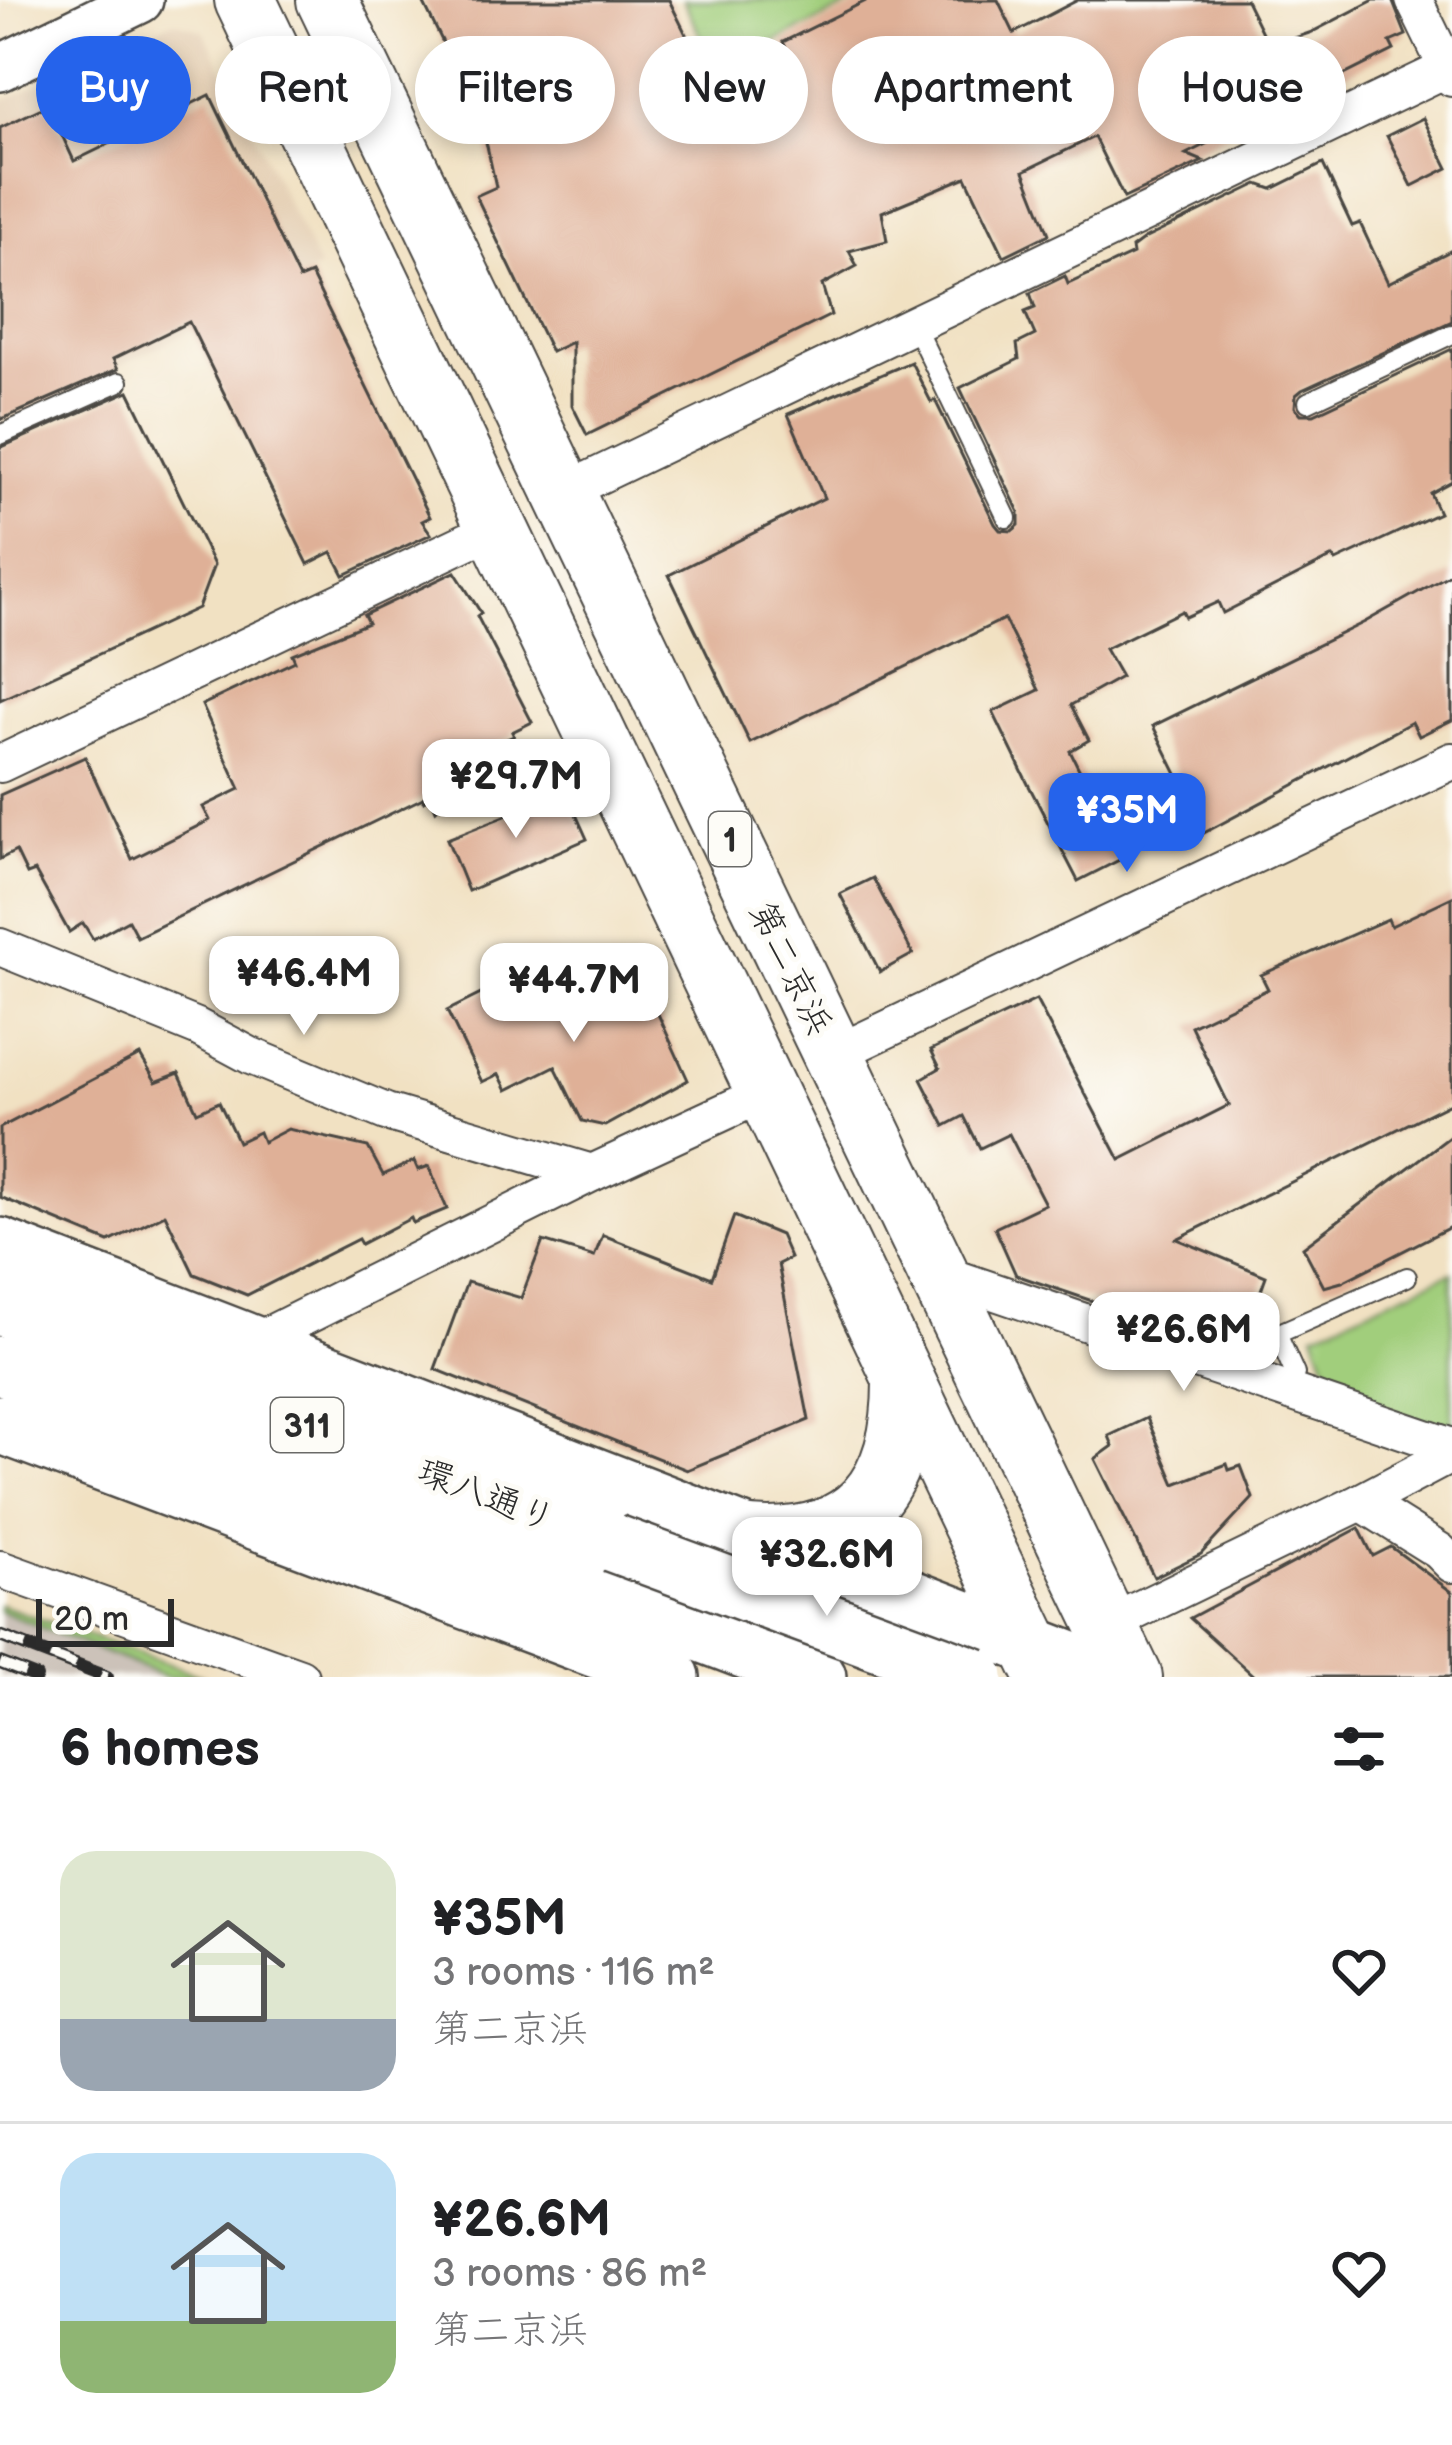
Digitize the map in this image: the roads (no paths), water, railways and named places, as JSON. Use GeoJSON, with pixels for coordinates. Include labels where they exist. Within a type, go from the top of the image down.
{"type":"FeatureCollection","features":[{"type":"Feature","properties":{"kind":"highway","name":"第二京浜"},"geometry":{"type":"LineString","coordinates":[[244,0],[1037,1660]]}},
{"type":"Feature","properties":{"kind":"highway","name":"第二京浜"},"geometry":{"type":"LineString","coordinates":[[327,0],[940,1273],[1118,1660]]}},
{"type":"Feature","properties":{"kind":"highway"},"geometry":{"type":"LineString","coordinates":[[747,1537],[803,1538],[855,1515],[895,1454],[903,1417],[903,1382]]}},
{"type":"Feature","properties":{"kind":"main road"},"geometry":{"type":"LineString","coordinates":[[0,1247],[877,1587],[1037,1660],[1118,1660]]}},
{"type":"Feature","properties":{"kind":"main road","name":"環八通り"},"geometry":{"type":"LineString","coordinates":[[0,1306],[604,1569],[817,1677]]}},
{"type":"Feature","properties":{"kind":"main road","name":"環八通り"},"geometry":{"type":"LineString","coordinates":[[0,1366],[604,1569],[975,1677]]}},
{"type":"Feature","properties":{"kind":"main road"},"geometry":{"type":"LineString","coordinates":[[14,1440],[671,1677]]}},
{"type":"Feature","properties":{"kind":"street"},"geometry":{"type":"LineString","coordinates":[[0,68],[140,0]]}},
{"type":"Feature","properties":{"kind":"street"},"geometry":{"type":"LineString","coordinates":[[564,492],[1450,71],[1414,0]]}},
{"type":"Feature","properties":{"kind":"street"},"geometry":{"type":"LineString","coordinates":[[0,764],[497,527]]}},
{"type":"Feature","properties":{"kind":"street"},"geometry":{"type":"LineString","coordinates":[[833,1055],[1452,761]]}},
{"type":"Feature","properties":{"kind":"street"},"geometry":{"type":"LineString","coordinates":[[0,947],[197,1027],[251,1056],[386,1112],[592,1173]]}},
{"type":"Feature","properties":{"kind":"street"},"geometry":{"type":"LineString","coordinates":[[248,1345],[592,1173],[767,1092]]}},
{"type":"Feature","properties":{"kind":"street"},"geometry":{"type":"LineString","coordinates":[[940,1273],[1452,1450]]}},
{"type":"Feature","properties":{"kind":"street"},"geometry":{"type":"LineString","coordinates":[[1118,1660],[1361,1502],[1452,1450]]}},
{"type":"Feature","properties":{"kind":"street"},"geometry":{"type":"LineString","coordinates":[[1361,1502],[1452,1564]]}},
{"type":"Feature","properties":{"kind":"street"},"geometry":{"type":"LineString","coordinates":[[0,1569],[300,1677]]}},
{"type":"Feature","properties":{"kind":"street"},"geometry":{"type":"LineString","coordinates":[[844,1677],[877,1587]]}},
{"type":"Feature","properties":{"kind":"lane"},"geometry":{"type":"LineString","coordinates":[[914,324],[1007,518]]}},
{"type":"Feature","properties":{"kind":"lane"},"geometry":{"type":"LineString","coordinates":[[1308,402],[1452,334]]}},
{"type":"Feature","properties":{"kind":"lane"},"geometry":{"type":"LineString","coordinates":[[0,435],[119,382]]}},
{"type":"Feature","properties":{"kind":"lane"},"geometry":{"type":"LineString","coordinates":[[1287,1391],[1295,1373],[1277,1334],[1407,1277]]}},
{"type":"Feature","properties":{"kind":"railway"},"geometry":{"type":"LineString","coordinates":[[0,1636],[107,1677]]}},
{"type":"Feature","properties":{"kind":"railway"},"geometry":{"type":"LineString","coordinates":[[0,1663],[36,1677]]}}]}
